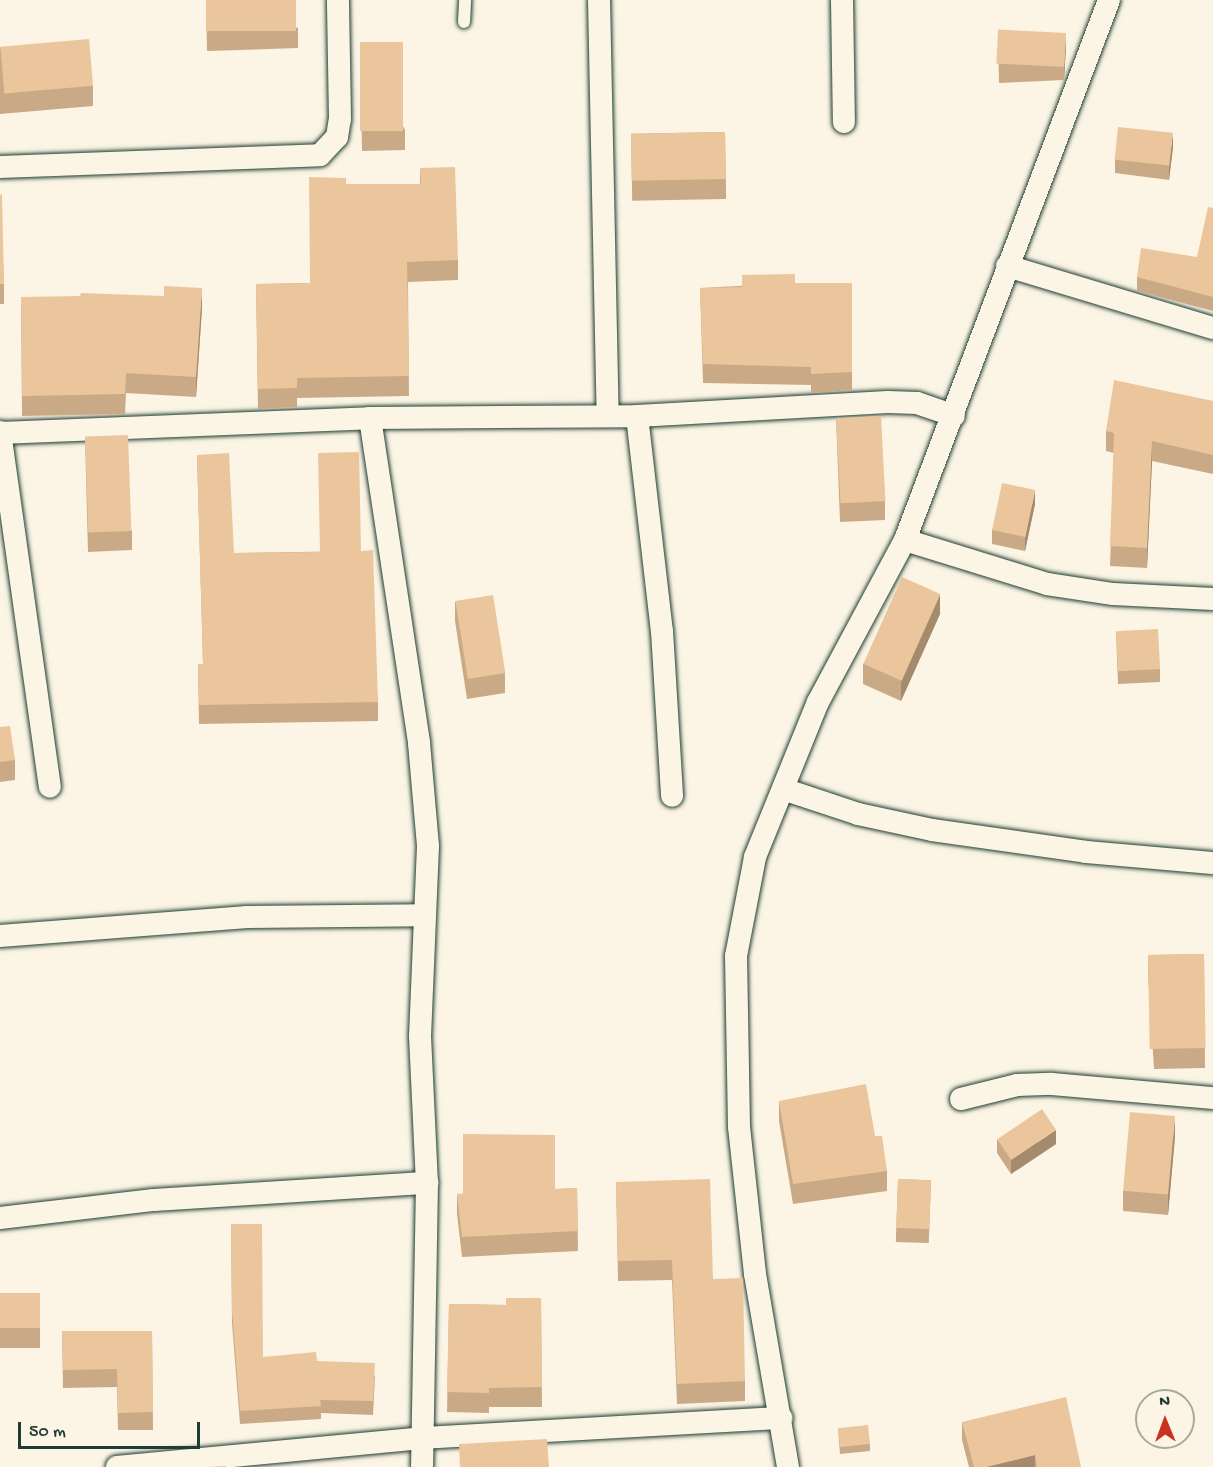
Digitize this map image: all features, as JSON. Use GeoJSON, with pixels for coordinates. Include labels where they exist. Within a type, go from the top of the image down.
{"type":"FeatureCollection","features":[{"type":"Feature","properties":{"kind":"street"},"geometry":{"type":"LineString","coordinates":[[0,167],[320,155],[337,137],[340,119],[338,0]]}},
{"type":"Feature","properties":{"kind":"street"},"geometry":{"type":"LineString","coordinates":[[599,0],[608,415]]}},
{"type":"Feature","properties":{"kind":"street"},"geometry":{"type":"LineString","coordinates":[[842,0],[844,122]]}},
{"type":"Feature","properties":{"kind":"street"},"geometry":{"type":"LineString","coordinates":[[788,1467],[755,1274],[739,1128],[736,956],[755,857],[818,702],[905,540],[954,416],[1007,266],[1109,0]]}},
{"type":"Feature","properties":{"kind":"street"},"geometry":{"type":"LineString","coordinates":[[1007,266],[1213,328]]}},
{"type":"Feature","properties":{"kind":"street"},"geometry":{"type":"LineString","coordinates":[[50,786],[0,433],[370,418],[637,416],[888,402],[917,403],[954,416]]}},
{"type":"Feature","properties":{"kind":"street"},"geometry":{"type":"LineString","coordinates":[[637,416],[662,631],[672,796]]}},
{"type":"Feature","properties":{"kind":"street"},"geometry":{"type":"LineString","coordinates":[[370,418],[418,743],[428,846],[420,1036],[427,1183],[422,1467]]}},
{"type":"Feature","properties":{"kind":"street"},"geometry":{"type":"LineString","coordinates":[[905,540],[1047,584],[1113,594],[1213,600]]}},
{"type":"Feature","properties":{"kind":"street"},"geometry":{"type":"LineString","coordinates":[[783,789],[858,814],[932,830],[1086,852],[1213,863]]}},
{"type":"Feature","properties":{"kind":"street"},"geometry":{"type":"LineString","coordinates":[[0,936],[247,917],[424,915]]}},
{"type":"Feature","properties":{"kind":"street"},"geometry":{"type":"LineString","coordinates":[[961,1099],[1017,1085],[1052,1084],[1213,1098]]}},
{"type":"Feature","properties":{"kind":"street"},"geometry":{"type":"LineString","coordinates":[[0,1218],[154,1200],[427,1183]]}},
{"type":"Feature","properties":{"kind":"street"},"geometry":{"type":"LineString","coordinates":[[117,1467],[422,1438],[781,1418]]}},
{"type":"Feature","properties":{"kind":"lane"},"geometry":{"type":"LineString","coordinates":[[464,21],[465,0]]}},
{"type":"Feature","properties":{"kind":"building"},"geometry":{"type":"Polygon","coordinates":[[[206,0],[296,0],[296,31],[206,31],[206,0]]]}},
{"type":"Feature","properties":{"kind":"building"},"geometry":{"type":"Polygon","coordinates":[[[998,29],[1066,33],[1064,67],[996,63],[998,29]]]}},
{"type":"Feature","properties":{"kind":"building"},"geometry":{"type":"Polygon","coordinates":[[[89,39],[93,86],[4,94],[0,47],[89,39]]]}},
{"type":"Feature","properties":{"kind":"building"},"geometry":{"type":"Polygon","coordinates":[[[360,42],[403,42],[403,131],[360,131],[360,42]]]}},
{"type":"Feature","properties":{"kind":"building"},"geometry":{"type":"Polygon","coordinates":[[[1118,127],[1173,133],[1169,166],[1115,160],[1118,127]]]}},
{"type":"Feature","properties":{"kind":"building"},"geometry":{"type":"Polygon","coordinates":[[[725,132],[726,179],[632,181],[631,134],[725,132]]]}},
{"type":"Feature","properties":{"kind":"building"},"geometry":{"type":"Polygon","coordinates":[[[455,167],[458,260],[407,262],[409,376],[297,378],[297,388],[258,389],[256,284],[310,283],[309,177],[346,178],[346,184],[421,184],[420,168],[455,167]]]}},
{"type":"Feature","properties":{"kind":"building"},"geometry":{"type":"Polygon","coordinates":[[[2,194],[4,284],[0,284],[0,195],[2,194]]]}},
{"type":"Feature","properties":{"kind":"building"},"geometry":{"type":"Polygon","coordinates":[[[1208,207],[1213,208],[1213,297],[1137,277],[1141,248],[1197,257],[1208,207]]]}},
{"type":"Feature","properties":{"kind":"building"},"geometry":{"type":"Polygon","coordinates":[[[795,274],[795,283],[852,283],[852,372],[811,374],[811,367],[703,364],[700,288],[742,287],[742,275],[795,274]]]}},
{"type":"Feature","properties":{"kind":"building"},"geometry":{"type":"Polygon","coordinates":[[[164,286],[202,288],[196,377],[126,373],[125,394],[22,396],[21,297],[80,296],[81,293],[164,296],[164,286]]]}},
{"type":"Feature","properties":{"kind":"building"},"geometry":{"type":"Polygon","coordinates":[[[1114,380],[1213,401],[1213,455],[1152,441],[1147,548],[1110,546],[1114,433],[1106,431],[1114,380]]]}},
{"type":"Feature","properties":{"kind":"building"},"geometry":{"type":"Polygon","coordinates":[[[881,416],[885,501],[841,503],[836,418],[881,416]]]}},
{"type":"Feature","properties":{"kind":"building"},"geometry":{"type":"Polygon","coordinates":[[[128,435],[131,531],[88,532],[85,437],[128,435]]]}},
{"type":"Feature","properties":{"kind":"building"},"geometry":{"type":"Polygon","coordinates":[[[359,452],[361,551],[373,550],[378,702],[199,705],[198,664],[203,664],[197,455],[229,453],[234,553],[320,552],[318,453],[359,452]]]}},
{"type":"Feature","properties":{"kind":"building"},"geometry":{"type":"Polygon","coordinates":[[[1002,483],[1035,490],[1025,537],[992,530],[1002,483]]]}},
{"type":"Feature","properties":{"kind":"building"},"geometry":{"type":"Polygon","coordinates":[[[902,577],[940,594],[902,681],[863,664],[902,577]]]}},
{"type":"Feature","properties":{"kind":"building"},"geometry":{"type":"Polygon","coordinates":[[[493,595],[505,673],[468,679],[455,601],[493,595]]]}},
{"type":"Feature","properties":{"kind":"building"},"geometry":{"type":"Polygon","coordinates":[[[1158,629],[1160,669],[1118,671],[1116,631],[1158,629]]]}},
{"type":"Feature","properties":{"kind":"building"},"geometry":{"type":"Polygon","coordinates":[[[10,726],[15,760],[0,762],[0,727],[10,726]]]}},
{"type":"Feature","properties":{"kind":"building"},"geometry":{"type":"Polygon","coordinates":[[[1204,954],[1206,1048],[1150,1049],[1148,955],[1204,954]]]}},
{"type":"Feature","properties":{"kind":"building"},"geometry":{"type":"Polygon","coordinates":[[[866,1084],[875,1136],[882,1136],[887,1171],[793,1184],[779,1101],[866,1084]]]}},
{"type":"Feature","properties":{"kind":"building"},"geometry":{"type":"Polygon","coordinates":[[[1042,1109],[1056,1130],[1011,1160],[997,1139],[1042,1109]]]}},
{"type":"Feature","properties":{"kind":"building"},"geometry":{"type":"Polygon","coordinates":[[[1130,1112],[1175,1116],[1168,1195],[1123,1191],[1130,1112]]]}},
{"type":"Feature","properties":{"kind":"building"},"geometry":{"type":"Polygon","coordinates":[[[463,1134],[555,1135],[555,1189],[577,1188],[578,1231],[462,1237],[457,1194],[463,1194],[463,1134]]]}},
{"type":"Feature","properties":{"kind":"building"},"geometry":{"type":"Polygon","coordinates":[[[710,1179],[713,1279],[743,1278],[745,1381],[677,1384],[672,1260],[618,1261],[616,1182],[710,1179]]]}},
{"type":"Feature","properties":{"kind":"building"},"geometry":{"type":"Polygon","coordinates":[[[898,1179],[931,1180],[929,1229],[896,1228],[898,1179]]]}},
{"type":"Feature","properties":{"kind":"building"},"geometry":{"type":"Polygon","coordinates":[[[231,1224],[262,1224],[263,1357],[316,1352],[317,1361],[375,1363],[373,1401],[320,1400],[321,1406],[240,1411],[232,1309],[231,1224]]]}},
{"type":"Feature","properties":{"kind":"building"},"geometry":{"type":"Polygon","coordinates":[[[0,1293],[40,1293],[40,1328],[0,1328],[0,1293]]]}},
{"type":"Feature","properties":{"kind":"building"},"geometry":{"type":"Polygon","coordinates":[[[506,1298],[541,1298],[542,1387],[489,1388],[489,1393],[447,1392],[449,1304],[506,1305],[506,1298]]]}},
{"type":"Feature","properties":{"kind":"building"},"geometry":{"type":"Polygon","coordinates":[[[62,1331],[152,1331],[153,1412],[118,1413],[117,1369],[63,1370],[62,1331]]]}},
{"type":"Feature","properties":{"kind":"building"},"geometry":{"type":"Polygon","coordinates":[[[1066,1397],[1081,1467],[1037,1467],[1035,1455],[986,1467],[974,1467],[962,1422],[1066,1397]]]}},
{"type":"Feature","properties":{"kind":"building"},"geometry":{"type":"Polygon","coordinates":[[[868,1425],[870,1444],[840,1447],[838,1428],[868,1425]]]}},
{"type":"Feature","properties":{"kind":"building"},"geometry":{"type":"Polygon","coordinates":[[[547,1439],[549,1467],[460,1467],[459,1444],[547,1439]]]}}]}
